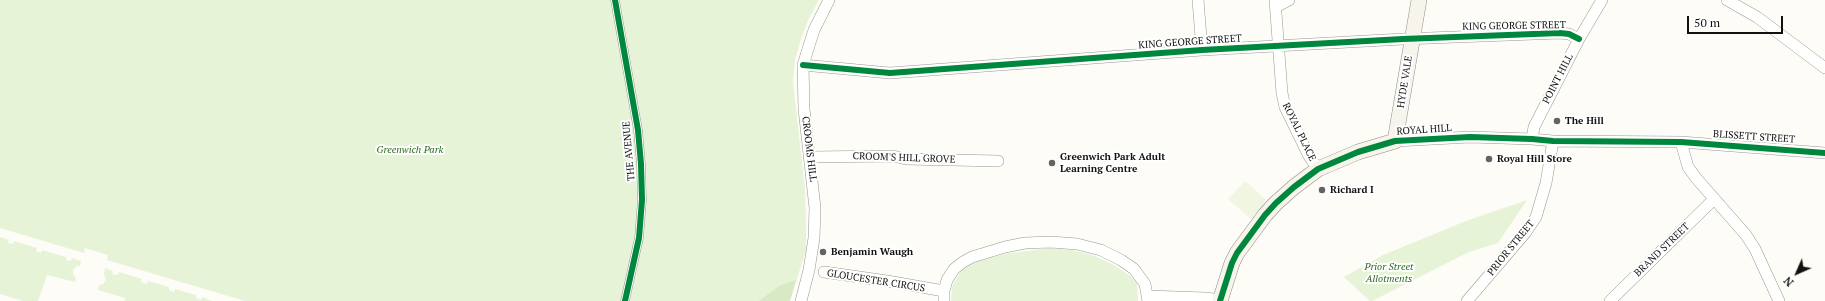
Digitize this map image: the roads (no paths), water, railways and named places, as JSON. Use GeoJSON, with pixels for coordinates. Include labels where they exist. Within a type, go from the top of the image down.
{"type":"FeatureCollection","features":[{"type":"Feature","properties":{"kind":"main road","name":"HYDE VALE"},"geometry":{"type":"LineString","coordinates":[[1395,141],[1419,0]]}},
{"type":"Feature","properties":{"kind":"main road","name":"ROYAL HILL"},"geometry":{"type":"LineString","coordinates":[[1221,301],[1232,263],[1244,243],[1276,203],[1318,169],[1358,152],[1395,141]]}},
{"type":"Feature","properties":{"kind":"street","name":"THE AVENUE"},"geometry":{"type":"LineString","coordinates":[[615,0],[638,130],[641,164],[642,200],[639,238],[625,301]]}},
{"type":"Feature","properties":{"kind":"street","name":"CROOMS HILL"},"geometry":{"type":"LineString","coordinates":[[801,301],[809,270],[814,238],[816,208],[804,109],[803,65],[814,30],[829,0]]}},
{"type":"Feature","properties":{"kind":"street"},"geometry":{"type":"LineString","coordinates":[[1198,0],[1202,50]]}},
{"type":"Feature","properties":{"kind":"street"},"geometry":{"type":"LineString","coordinates":[[1276,3],[1289,0]]}},
{"type":"Feature","properties":{"kind":"street","name":"POINT HILL"},"geometry":{"type":"LineString","coordinates":[[1532,139],[1534,128],[1579,39],[1602,0]]}},
{"type":"Feature","properties":{"kind":"street"},"geometry":{"type":"LineString","coordinates":[[1727,0],[1758,16],[1825,68]]}},
{"type":"Feature","properties":{"kind":"street","name":"ROYAL PLACE"},"geometry":{"type":"LineString","coordinates":[[1276,3],[1282,93],[1285,107],[1309,156],[1318,169]]}},
{"type":"Feature","properties":{"kind":"street","name":"KING GEORGE STREET"},"geometry":{"type":"LineString","coordinates":[[803,65],[890,73],[1202,50],[1413,38],[1560,33],[1569,34],[1579,39]]}},
{"type":"Feature","properties":{"kind":"street","name":"ROYAL HILL"},"geometry":{"type":"LineString","coordinates":[[1395,141],[1470,137],[1553,141],[1681,142]]}},
{"type":"Feature","properties":{"kind":"street","name":"PRIOR STREET"},"geometry":{"type":"LineString","coordinates":[[1466,301],[1526,232],[1536,217],[1546,183],[1553,141]]}},
{"type":"Feature","properties":{"kind":"street"},"geometry":{"type":"LineString","coordinates":[[1681,142],[1688,167],[1746,235],[1755,249],[1780,301]]}},
{"type":"Feature","properties":{"kind":"street","name":"BLISSETT STREET"},"geometry":{"type":"LineString","coordinates":[[1681,142],[1825,152]]}},
{"type":"Feature","properties":{"kind":"street","name":"CROOM'S HILL GROVE"},"geometry":{"type":"LineString","coordinates":[[811,157],[893,156],[906,159],[998,161]]}},
{"type":"Feature","properties":{"kind":"street","name":"BRAND STREET"},"geometry":{"type":"LineString","coordinates":[[1610,301],[1714,199]]}},
{"type":"Feature","properties":{"kind":"street","name":"GLOUCESTER CIRCUS"},"geometry":{"type":"LineString","coordinates":[[824,272],[887,281],[944,296],[947,280],[954,269],[972,257],[1005,247],[1051,242],[1077,244],[1101,250],[1121,260],[1134,269],[1145,284],[1148,298],[1205,298],[1221,301]]}},
{"type":"Feature","properties":{"kind":"place","name":"The Hill"},"geometry":{"type":"Point","coordinates":[1557,121]}},
{"type":"Feature","properties":{"kind":"place","name":"Royal Hill Store"},"geometry":{"type":"Point","coordinates":[1489,159]}},
{"type":"Feature","properties":{"kind":"place","name":"Greenwich Park Adult Learning Centre"},"geometry":{"type":"Point","coordinates":[1052,163]}},
{"type":"Feature","properties":{"kind":"place","name":"Richard I"},"geometry":{"type":"Point","coordinates":[1322,190]}},
{"type":"Feature","properties":{"kind":"place","name":"Benjamin Waugh"},"geometry":{"type":"Point","coordinates":[823,252]}},
{"type":"Feature","properties":{"kind":"park label","name":"Greenwich Park"},"geometry":{"type":"Point","coordinates":[410,150]}},
{"type":"Feature","properties":{"kind":"park label","name":"Prior Street Allotments"},"geometry":{"type":"Point","coordinates":[1389,272]}}]}
